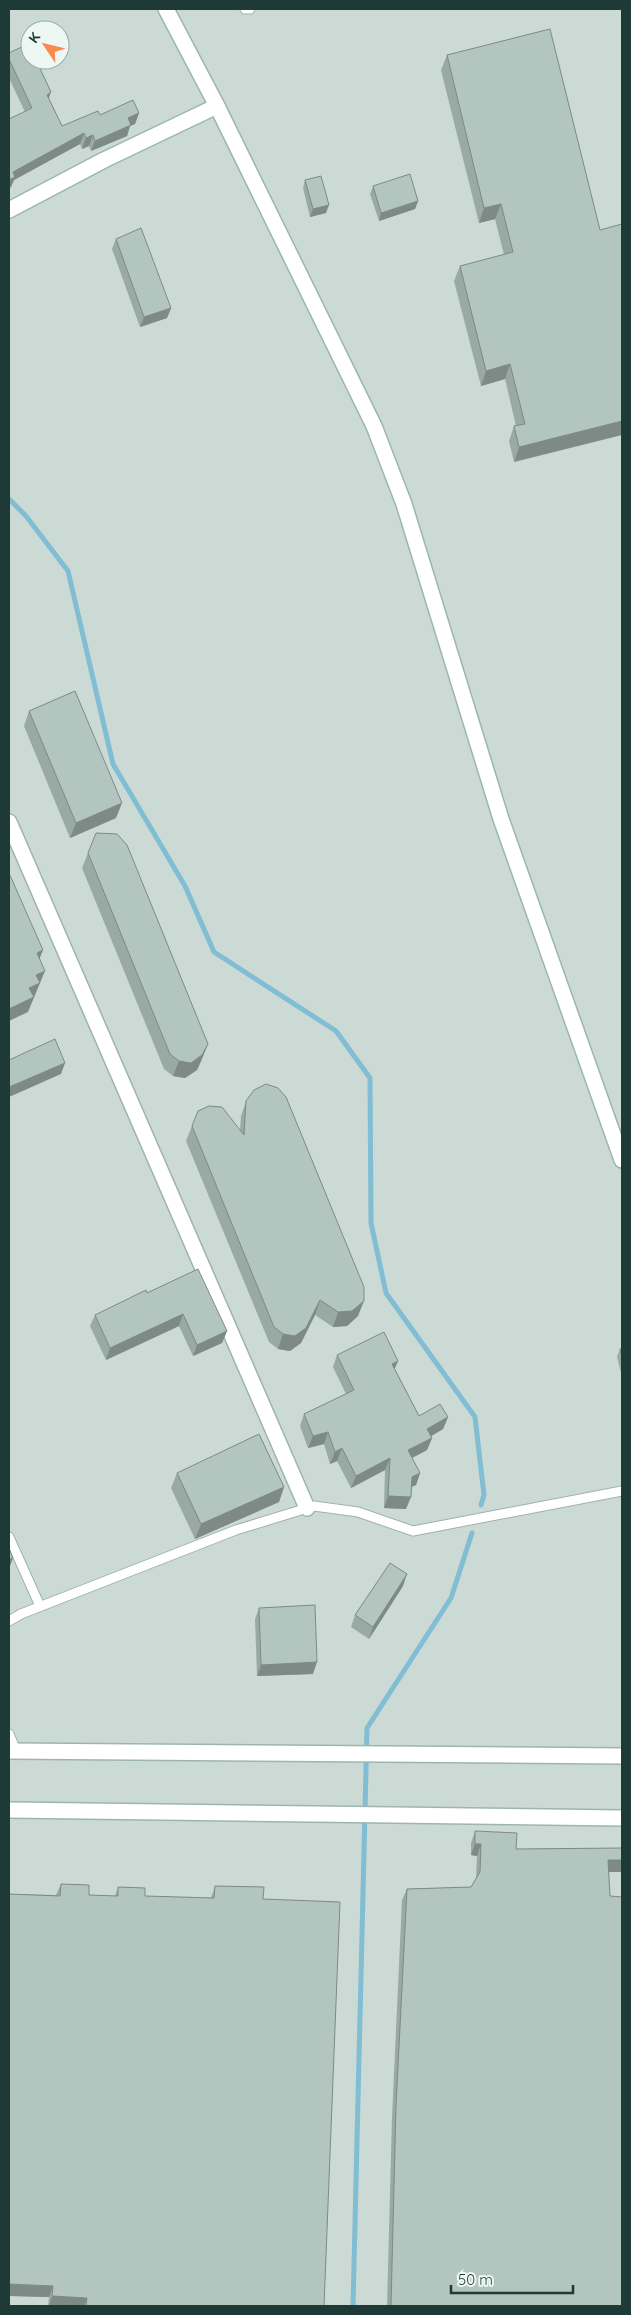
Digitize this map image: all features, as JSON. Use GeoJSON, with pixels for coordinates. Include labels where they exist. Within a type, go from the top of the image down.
{"type":"FeatureCollection","features":[{"type":"Feature","properties":{"kind":"street"},"geometry":{"type":"LineString","coordinates":[[166,9],[217,106],[374,426],[404,504],[501,819],[622,1160]]}},
{"type":"Feature","properties":{"kind":"street"},"geometry":{"type":"LineString","coordinates":[[9,210],[104,160],[217,106]]}},
{"type":"Feature","properties":{"kind":"street"},"geometry":{"type":"LineString","coordinates":[[9,822],[307,1508]]}},
{"type":"Feature","properties":{"kind":"street"},"geometry":{"type":"LineString","coordinates":[[12,1751],[622,1756]]}},
{"type":"Feature","properties":{"kind":"street"},"geometry":{"type":"LineString","coordinates":[[9,1810],[622,1818]]}},
{"type":"Feature","properties":{"kind":"lane"},"geometry":{"type":"LineString","coordinates":[[245,9],[250,9]]}},
{"type":"Feature","properties":{"kind":"lane"},"geometry":{"type":"LineString","coordinates":[[9,1621],[40,1606],[236,1530],[314,1506],[358,1512],[413,1530],[622,1491]]}},
{"type":"Feature","properties":{"kind":"lane"},"geometry":{"type":"LineString","coordinates":[[9,1537],[40,1606]]}},
{"type":"Feature","properties":{"kind":"lane"},"geometry":{"type":"LineString","coordinates":[[9,1734],[12,1751]]}},
{"type":"Feature","properties":{"kind":"shaded area"},"geometry":{"type":"Polygon","coordinates":[[[9,9],[622,9],[622,2306],[9,2306],[9,9]]]}},
{"type":"Feature","properties":{"kind":"building"},"geometry":{"type":"Polygon","coordinates":[[[550,29],[600,230],[622,224],[622,421],[519,447],[514,426],[525,424],[510,364],[486,371],[460,266],[513,252],[501,204],[484,208],[447,55],[550,29]]]}},
{"type":"Feature","properties":{"kind":"building"},"geometry":{"type":"Polygon","coordinates":[[[20,48],[20,70],[41,70],[51,92],[47,95],[62,126],[98,111],[100,115],[133,100],[139,113],[128,118],[131,125],[95,141],[93,135],[86,138],[84,133],[13,172],[15,177],[9,180],[9,119],[32,108],[9,59],[9,53],[20,48]]]}},
{"type":"Feature","properties":{"kind":"building"},"geometry":{"type":"Polygon","coordinates":[[[410,174],[418,201],[381,213],[373,186],[410,174]]]}},
{"type":"Feature","properties":{"kind":"building"},"geometry":{"type":"Polygon","coordinates":[[[321,176],[329,205],[313,209],[305,180],[321,176]]]}},
{"type":"Feature","properties":{"kind":"building"},"geometry":{"type":"Polygon","coordinates":[[[141,228],[171,308],[144,317],[116,239],[141,228]]]}},
{"type":"Feature","properties":{"kind":"building"},"geometry":{"type":"Polygon","coordinates":[[[75,691],[122,803],[76,823],[29,711],[75,691]]]}},
{"type":"Feature","properties":{"kind":"building"},"geometry":{"type":"Polygon","coordinates":[[[96,833],[117,834],[127,845],[208,1044],[202,1055],[191,1063],[179,1061],[170,1054],[88,853],[96,833]]]}},
{"type":"Feature","properties":{"kind":"building"},"geometry":{"type":"Polygon","coordinates":[[[9,873],[43,950],[37,953],[45,971],[36,975],[40,983],[29,988],[34,997],[9,1009],[9,873]]]}},
{"type":"Feature","properties":{"kind":"building"},"geometry":{"type":"Polygon","coordinates":[[[55,1039],[65,1063],[9,1087],[9,1060],[55,1039]]]}},
{"type":"Feature","properties":{"kind":"building"},"geometry":{"type":"Polygon","coordinates":[[[266,1084],[278,1088],[286,1097],[364,1287],[364,1301],[352,1311],[338,1312],[320,1300],[306,1328],[295,1336],[283,1334],[274,1327],[192,1126],[198,1111],[209,1106],[222,1107],[244,1135],[246,1101],[254,1090],[266,1084]]]}},
{"type":"Feature","properties":{"kind":"building"},"geometry":{"type":"Polygon","coordinates":[[[198,1269],[227,1331],[197,1345],[183,1314],[110,1348],[95,1315],[146,1290],[147,1293],[198,1269]]]}},
{"type":"Feature","properties":{"kind":"building"},"geometry":{"type":"Polygon","coordinates":[[[384,1332],[398,1361],[392,1364],[419,1416],[440,1404],[448,1417],[427,1429],[432,1438],[408,1450],[420,1473],[412,1477],[411,1497],[388,1496],[390,1458],[356,1476],[342,1448],[335,1452],[328,1432],[313,1436],[304,1414],[354,1390],[337,1355],[384,1332]]]}},
{"type":"Feature","properties":{"kind":"building"},"geometry":{"type":"Polygon","coordinates":[[[259,1434],[284,1487],[201,1524],[177,1473],[259,1434]]]}},
{"type":"Feature","properties":{"kind":"building"},"geometry":{"type":"Polygon","coordinates":[[[9,1548],[13,1558],[9,1559],[9,1548]]]}},
{"type":"Feature","properties":{"kind":"building"},"geometry":{"type":"Polygon","coordinates":[[[390,1563],[407,1574],[373,1627],[355,1615],[390,1563]]]}},
{"type":"Feature","properties":{"kind":"building"},"geometry":{"type":"Polygon","coordinates":[[[315,1605],[317,1662],[261,1665],[259,1608],[315,1605]]]}},
{"type":"Feature","properties":{"kind":"building"},"geometry":{"type":"Polygon","coordinates":[[[475,1831],[517,1833],[516,1849],[622,1848],[622,1860],[608,1860],[610,1896],[622,1897],[622,2306],[391,2306],[396,2106],[407,1889],[471,1887],[480,1872],[481,1844],[475,1844],[475,1831]]]}},
{"type":"Feature","properties":{"kind":"building"},"geometry":{"type":"Polygon","coordinates":[[[61,1884],[89,1885],[89,1895],[118,1896],[118,1887],[145,1888],[145,1896],[214,1898],[215,1886],[264,1887],[263,1899],[340,1902],[324,2306],[86,2306],[87,2298],[52,2296],[53,2286],[9,2284],[9,1894],[60,1896],[61,1884]]]}},
{"type":"Feature","properties":{"kind":"waterway"},"geometry":{"type":"LineString","coordinates":[[9,499],[26,516],[68,571],[113,764],[185,886],[214,952],[336,1031],[370,1078],[371,1223],[386,1293],[475,1417],[484,1495],[481,1505]]}},
{"type":"Feature","properties":{"kind":"waterway"},"geometry":{"type":"LineString","coordinates":[[353,2306],[367,1728],[451,1598],[472,1533]]}}]}
